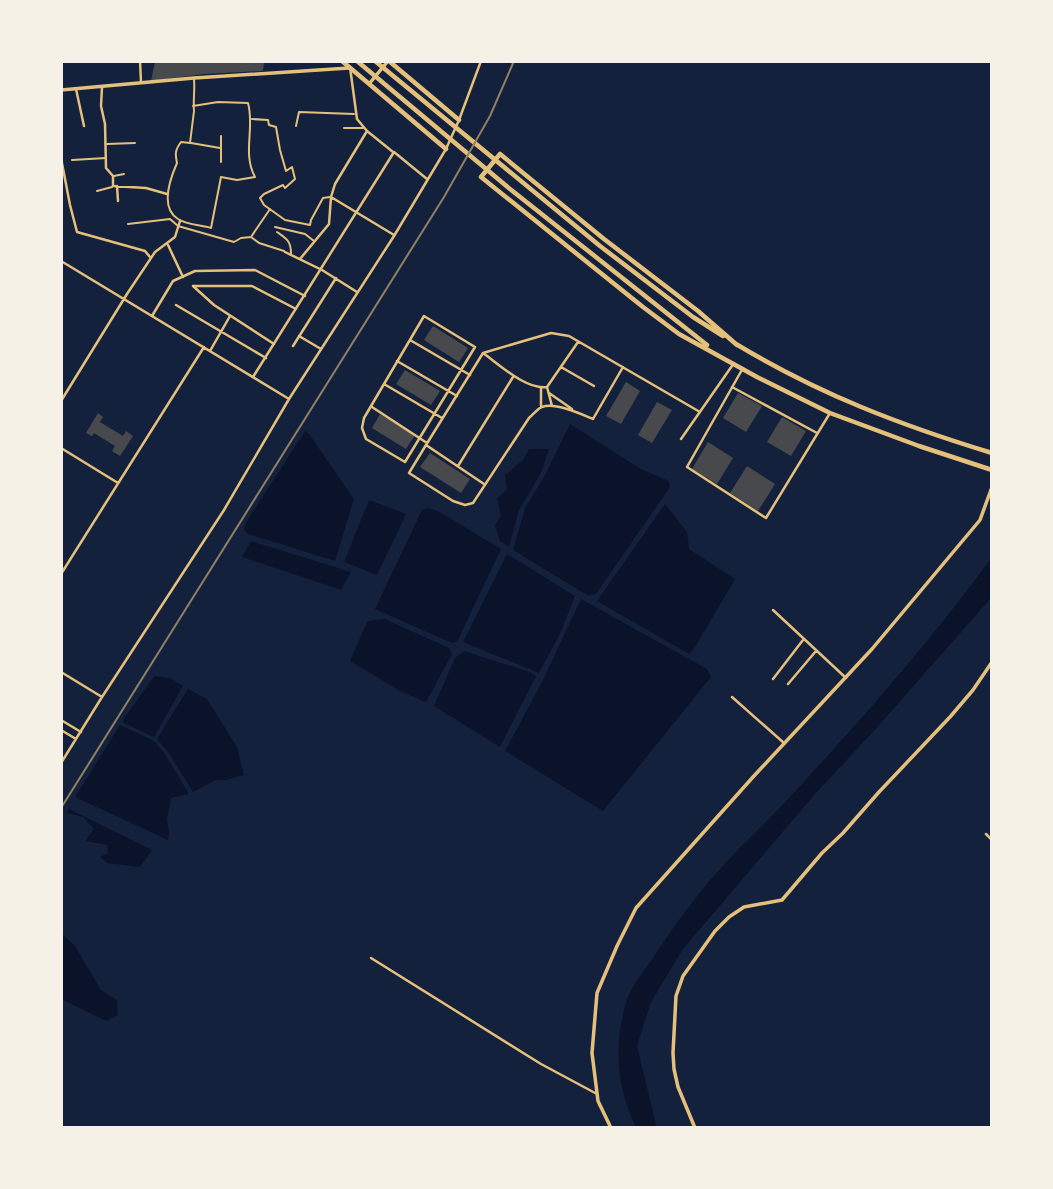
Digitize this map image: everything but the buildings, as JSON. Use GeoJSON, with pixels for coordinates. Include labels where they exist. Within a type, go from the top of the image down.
{"type":"FeatureCollection","features":[{"type":"Feature","properties":{"kind":"main road"},"geometry":{"type":"LineString","coordinates":[[342,61],[446,149]]}},
{"type":"Feature","properties":{"kind":"main road"},"geometry":{"type":"LineString","coordinates":[[357,61],[592,256],[716,353]]}},
{"type":"Feature","properties":{"kind":"main road"},"geometry":{"type":"LineString","coordinates":[[375,61],[600,246],[693,317],[737,345],[834,397],[992,453]]}},
{"type":"Feature","properties":{"kind":"main road"},"geometry":{"type":"LineString","coordinates":[[389,61],[459,120]]}},
{"type":"Feature","properties":{"kind":"main road"},"geometry":{"type":"LineString","coordinates":[[737,345],[500,154],[481,177],[680,334],[830,413],[906,442],[992,470]]}},
{"type":"Feature","properties":{"kind":"street"},"geometry":{"type":"LineString","coordinates":[[140,61],[141,83]]}},
{"type":"Feature","properties":{"kind":"street"},"geometry":{"type":"LineString","coordinates":[[369,84],[389,61]]}},
{"type":"Feature","properties":{"kind":"street"},"geometry":{"type":"LineString","coordinates":[[61,763],[224,510],[289,399],[428,180],[459,120],[481,61]]}},
{"type":"Feature","properties":{"kind":"street"},"geometry":{"type":"LineString","coordinates":[[61,90],[349,67],[357,118],[365,129],[428,180]]}},
{"type":"Feature","properties":{"kind":"street"},"geometry":{"type":"LineString","coordinates":[[102,87],[106,168],[113,176],[118,201]]}},
{"type":"Feature","properties":{"kind":"street"},"geometry":{"type":"LineString","coordinates":[[76,89],[84,126]]}},
{"type":"Feature","properties":{"kind":"street"},"geometry":{"type":"LineString","coordinates":[[300,259],[329,224],[335,184],[365,129]]}},
{"type":"Feature","properties":{"kind":"street"},"geometry":{"type":"LineString","coordinates":[[253,377],[394,152]]}},
{"type":"Feature","properties":{"kind":"street"},"geometry":{"type":"LineString","coordinates":[[61,158],[77,232],[145,251],[151,258]]}},
{"type":"Feature","properties":{"kind":"street"},"geometry":{"type":"LineString","coordinates":[[115,186],[146,188],[167,194]]}},
{"type":"Feature","properties":{"kind":"street"},"geometry":{"type":"LineString","coordinates":[[331,197],[394,236]]}},
{"type":"Feature","properties":{"kind":"street"},"geometry":{"type":"LineString","coordinates":[[61,401],[155,252],[174,237],[180,221]]}},
{"type":"Feature","properties":{"kind":"street"},"geometry":{"type":"LineString","coordinates":[[167,244],[183,276]]}},
{"type":"Feature","properties":{"kind":"street"},"geometry":{"type":"LineString","coordinates":[[285,252],[322,270],[357,292]]}},
{"type":"Feature","properties":{"kind":"street"},"geometry":{"type":"LineString","coordinates":[[61,261],[289,399]]}},
{"type":"Feature","properties":{"kind":"street"},"geometry":{"type":"LineString","coordinates":[[152,316],[173,281],[195,271],[255,270],[305,296]]}},
{"type":"Feature","properties":{"kind":"street"},"geometry":{"type":"LineString","coordinates":[[293,346],[335,278]]}},
{"type":"Feature","properties":{"kind":"street"},"geometry":{"type":"LineString","coordinates":[[274,344],[214,305],[193,286],[252,286],[297,309]]}},
{"type":"Feature","properties":{"kind":"street"},"geometry":{"type":"LineString","coordinates":[[176,305],[265,358]]}},
{"type":"Feature","properties":{"kind":"street"},"geometry":{"type":"LineString","coordinates":[[210,351],[230,316]]}},
{"type":"Feature","properties":{"kind":"street"},"geometry":{"type":"LineString","coordinates":[[424,316],[475,347],[405,462],[366,439],[362,428],[365,418],[410,340],[424,316]]}},
{"type":"Feature","properties":{"kind":"street"},"geometry":{"type":"LineString","coordinates":[[575,411],[552,406],[541,407],[529,418],[472,503],[465,505],[453,501],[410,473],[483,353],[551,333],[569,336],[700,412]]}},
{"type":"Feature","properties":{"kind":"street"},"geometry":{"type":"LineString","coordinates":[[299,336],[321,349]]}},
{"type":"Feature","properties":{"kind":"street"},"geometry":{"type":"LineString","coordinates":[[410,340],[470,375]]}},
{"type":"Feature","properties":{"kind":"street"},"geometry":{"type":"LineString","coordinates":[[483,353],[513,377],[541,388],[547,387],[578,342]]}},
{"type":"Feature","properties":{"kind":"street"},"geometry":{"type":"LineString","coordinates":[[61,574],[204,347]]}},
{"type":"Feature","properties":{"kind":"street"},"geometry":{"type":"LineString","coordinates":[[397,361],[457,396]]}},
{"type":"Feature","properties":{"kind":"street"},"geometry":{"type":"LineString","coordinates":[[681,439],[734,363]]}},
{"type":"Feature","properties":{"kind":"street"},"geometry":{"type":"LineString","coordinates":[[561,367],[594,386]]}},
{"type":"Feature","properties":{"kind":"street"},"geometry":{"type":"LineString","coordinates":[[549,393],[575,411],[593,419],[623,367]]}},
{"type":"Feature","properties":{"kind":"street"},"geometry":{"type":"LineString","coordinates":[[743,369],[687,467],[766,518],[830,413]]}},
{"type":"Feature","properties":{"kind":"street"},"geometry":{"type":"LineString","coordinates":[[458,466],[513,377]]}},
{"type":"Feature","properties":{"kind":"street"},"geometry":{"type":"LineString","coordinates":[[384,384],[442,419]]}},
{"type":"Feature","properties":{"kind":"street"},"geometry":{"type":"LineString","coordinates":[[547,387],[552,406]]}},
{"type":"Feature","properties":{"kind":"street"},"geometry":{"type":"LineString","coordinates":[[732,387],[817,433]]}},
{"type":"Feature","properties":{"kind":"street"},"geometry":{"type":"LineString","coordinates":[[541,388],[541,407]]}},
{"type":"Feature","properties":{"kind":"street"},"geometry":{"type":"LineString","coordinates":[[372,407],[484,484]]}},
{"type":"Feature","properties":{"kind":"street"},"geometry":{"type":"LineString","coordinates":[[61,448],[118,483]]}},
{"type":"Feature","properties":{"kind":"street"},"geometry":{"type":"LineString","coordinates":[[611,1128],[598,1101],[592,1054],[597,993],[636,908],[846,678],[980,520],[992,487]]}},
{"type":"Feature","properties":{"kind":"street"},"geometry":{"type":"LineString","coordinates":[[773,610],[846,678]]}},
{"type":"Feature","properties":{"kind":"street"},"geometry":{"type":"LineString","coordinates":[[773,679],[804,639]]}},
{"type":"Feature","properties":{"kind":"street"},"geometry":{"type":"LineString","coordinates":[[788,684],[816,651]]}},
{"type":"Feature","properties":{"kind":"street"},"geometry":{"type":"LineString","coordinates":[[695,1128],[678,1087],[674,1069],[676,996],[683,976],[715,931],[729,918],[744,907],[782,900],[822,853],[844,833],[950,717],[992,662]]}},
{"type":"Feature","properties":{"kind":"street"},"geometry":{"type":"LineString","coordinates":[[61,672],[102,697]]}},
{"type":"Feature","properties":{"kind":"street"},"geometry":{"type":"LineString","coordinates":[[732,697],[785,744]]}},
{"type":"Feature","properties":{"kind":"street"},"geometry":{"type":"LineString","coordinates":[[61,719],[81,732]]}},
{"type":"Feature","properties":{"kind":"street"},"geometry":{"type":"LineString","coordinates":[[61,730],[76,739]]}},
{"type":"Feature","properties":{"kind":"street"},"geometry":{"type":"LineString","coordinates":[[986,834],[992,840]]}},
{"type":"Feature","properties":{"kind":"street"},"geometry":{"type":"LineString","coordinates":[[371,958],[541,1064],[597,1094]]}},
{"type":"Feature","properties":{"kind":"lane"},"geometry":{"type":"LineString","coordinates":[[190,143],[194,78]]}},
{"type":"Feature","properties":{"kind":"lane"},"geometry":{"type":"LineString","coordinates":[[193,106],[218,102],[248,103],[251,119],[247,147],[249,164],[255,177],[237,180],[221,177],[211,228],[180,221],[172,214],[167,202],[177,163],[176,148],[181,142],[220,148]]}},
{"type":"Feature","properties":{"kind":"lane"},"geometry":{"type":"LineString","coordinates":[[296,126],[299,112],[356,114]]}},
{"type":"Feature","properties":{"kind":"lane"},"geometry":{"type":"LineString","coordinates":[[251,119],[268,120],[269,125],[276,127],[286,171],[292,167],[295,179],[285,188],[283,185],[260,198],[270,209],[285,220],[310,225],[323,198],[331,197]]}},
{"type":"Feature","properties":{"kind":"lane"},"geometry":{"type":"LineString","coordinates":[[344,128],[365,129]]}},
{"type":"Feature","properties":{"kind":"lane"},"geometry":{"type":"LineString","coordinates":[[220,162],[221,136]]}},
{"type":"Feature","properties":{"kind":"lane"},"geometry":{"type":"LineString","coordinates":[[106,144],[135,143]]}},
{"type":"Feature","properties":{"kind":"lane"},"geometry":{"type":"LineString","coordinates":[[72,160],[106,158]]}},
{"type":"Feature","properties":{"kind":"lane"},"geometry":{"type":"LineString","coordinates":[[113,176],[124,174]]}},
{"type":"Feature","properties":{"kind":"lane"},"geometry":{"type":"LineString","coordinates":[[97,191],[115,186]]}},
{"type":"Feature","properties":{"kind":"lane"},"geometry":{"type":"LineString","coordinates":[[251,237],[270,209]]}},
{"type":"Feature","properties":{"kind":"lane"},"geometry":{"type":"LineString","coordinates":[[128,224],[170,219],[178,226],[234,242],[251,237],[259,243],[285,252]]}},
{"type":"Feature","properties":{"kind":"lane"},"geometry":{"type":"LineString","coordinates":[[275,226],[305,234],[315,242]]}},
{"type":"Feature","properties":{"kind":"lane"},"geometry":{"type":"LineString","coordinates":[[277,232],[288,240],[291,255]]}},
{"type":"Feature","properties":{"kind":"water"},"geometry":{"type":"Polygon","coordinates":[[[570,424],[641,469],[669,481],[670,487],[596,594],[587,595],[513,550],[525,508],[544,477],[570,424]]]}},
{"type":"Feature","properties":{"kind":"water"},"geometry":{"type":"Polygon","coordinates":[[[305,431],[354,499],[335,561],[248,534],[244,530],[245,524],[305,431]]]}},
{"type":"Feature","properties":{"kind":"water"},"geometry":{"type":"Polygon","coordinates":[[[529,449],[549,449],[541,473],[519,510],[509,547],[500,541],[495,525],[501,516],[497,498],[507,490],[505,475],[523,460],[529,449]]]}},
{"type":"Feature","properties":{"kind":"water"},"geometry":{"type":"Polygon","coordinates":[[[369,500],[406,514],[377,575],[344,562],[369,500]]]}},
{"type":"Feature","properties":{"kind":"water"},"geometry":{"type":"Polygon","coordinates":[[[665,504],[687,532],[689,549],[735,579],[689,654],[597,601],[665,504]]]}},
{"type":"Feature","properties":{"kind":"water"},"geometry":{"type":"Polygon","coordinates":[[[428,508],[438,511],[501,549],[457,642],[452,643],[375,609],[422,510],[428,508]]]}},
{"type":"Feature","properties":{"kind":"water"},"geometry":{"type":"Polygon","coordinates":[[[251,541],[351,572],[341,590],[242,557],[251,541]]]}},
{"type":"Feature","properties":{"kind":"water"},"geometry":{"type":"Polygon","coordinates":[[[507,554],[575,596],[559,636],[539,673],[463,642],[507,554]]]}},
{"type":"Feature","properties":{"kind":"water"},"geometry":{"type":"Polygon","coordinates":[[[992,557],[992,597],[815,794],[683,949],[651,1002],[637,1046],[657,1128],[636,1128],[624,1096],[618,1048],[627,999],[635,983],[693,901],[869,710],[920,650],[992,557]]]}},
{"type":"Feature","properties":{"kind":"water"},"geometry":{"type":"Polygon","coordinates":[[[581,599],[707,669],[711,677],[603,811],[505,751],[544,678],[581,599]]]}},
{"type":"Feature","properties":{"kind":"water"},"geometry":{"type":"Polygon","coordinates":[[[385,619],[449,648],[452,654],[426,702],[400,691],[350,661],[367,622],[385,619]]]}},
{"type":"Feature","properties":{"kind":"water"},"geometry":{"type":"Polygon","coordinates":[[[464,651],[536,676],[500,747],[434,706],[455,658],[464,651]]]}},
{"type":"Feature","properties":{"kind":"water"},"geometry":{"type":"Polygon","coordinates":[[[154,676],[170,678],[183,686],[154,737],[124,723],[123,720],[154,676]]]}},
{"type":"Feature","properties":{"kind":"water"},"geometry":{"type":"Polygon","coordinates":[[[188,689],[207,699],[237,747],[244,775],[216,780],[193,792],[157,739],[188,689]]]}},
{"type":"Feature","properties":{"kind":"water"},"geometry":{"type":"Polygon","coordinates":[[[120,725],[154,741],[189,794],[171,798],[167,819],[168,840],[75,797],[120,725]]]}},
{"type":"Feature","properties":{"kind":"water"},"geometry":{"type":"Polygon","coordinates":[[[69,809],[152,850],[140,867],[107,863],[100,857],[108,853],[107,845],[85,841],[94,829],[83,817],[67,813],[69,809]]]}},
{"type":"Feature","properties":{"kind":"water"},"geometry":{"type":"Polygon","coordinates":[[[61,933],[75,946],[101,990],[117,1000],[118,1015],[106,1021],[61,999],[61,933]]]}},
{"type":"Feature","properties":{"kind":"railway"},"geometry":{"type":"LineString","coordinates":[[61,808],[444,197],[490,116],[514,61]]}}]}
